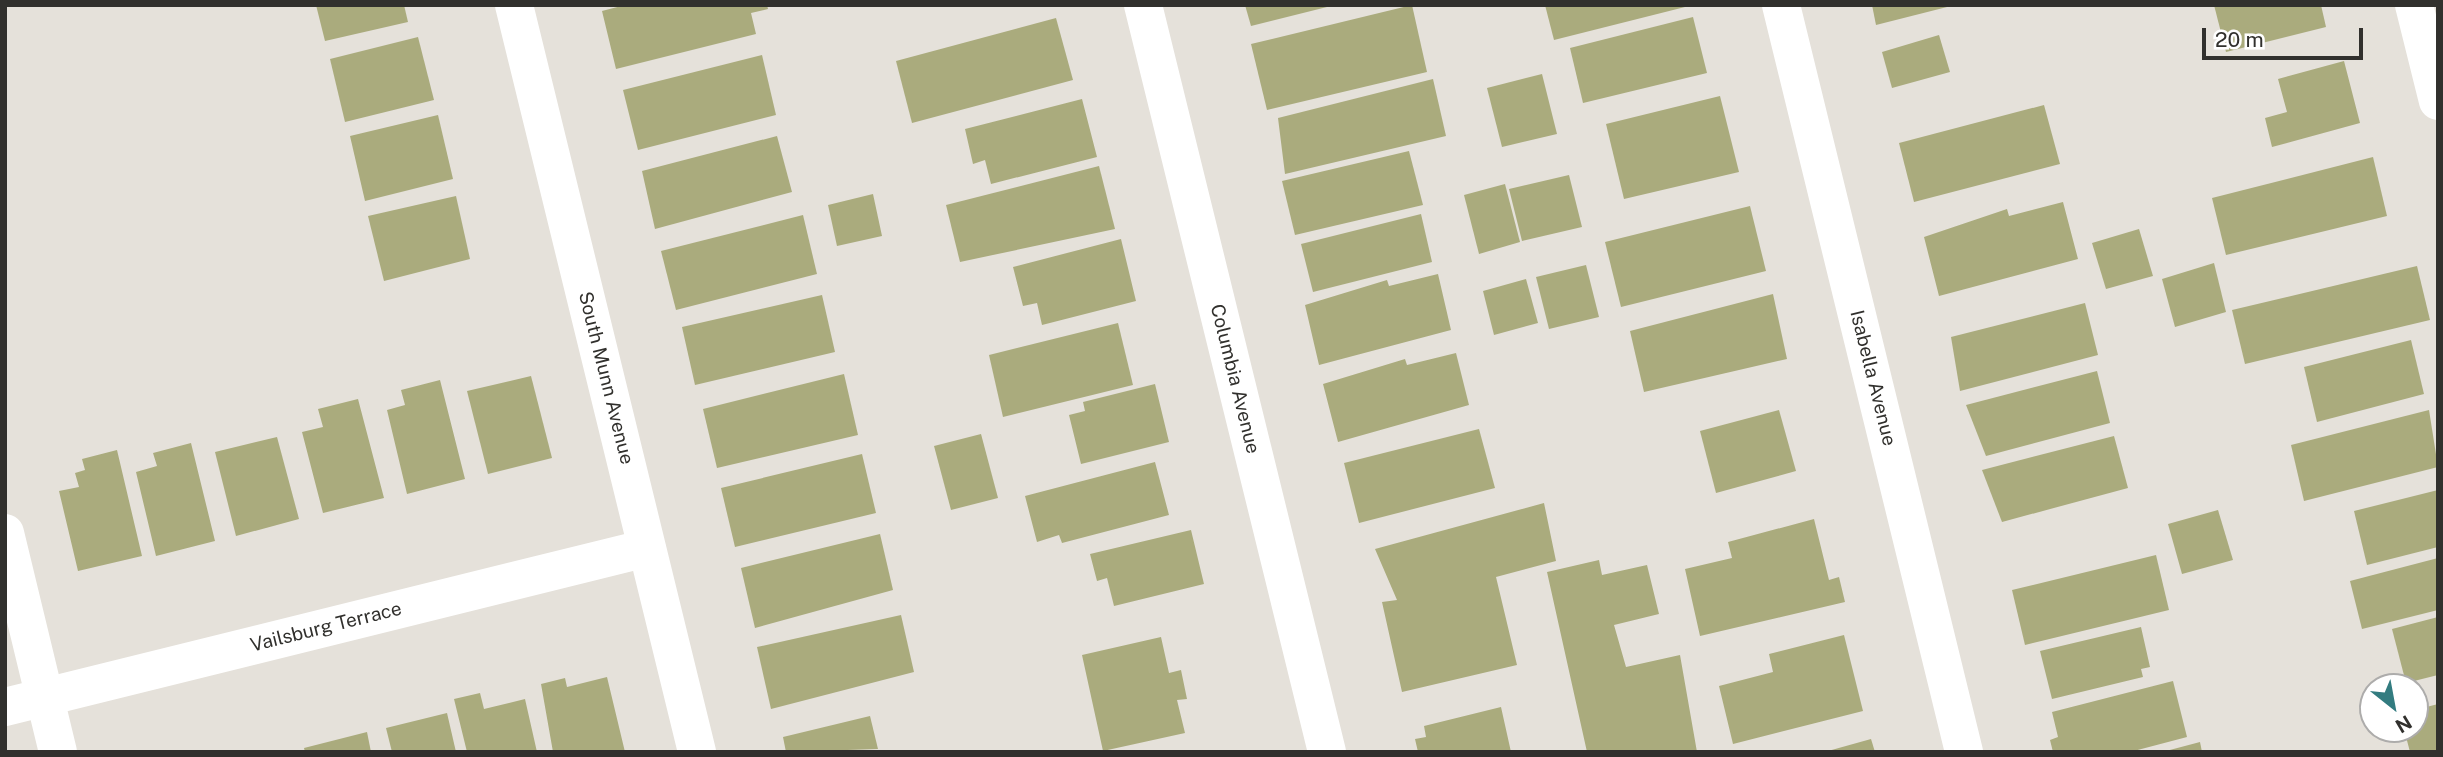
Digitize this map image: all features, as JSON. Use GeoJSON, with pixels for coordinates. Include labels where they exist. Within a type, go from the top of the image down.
{"type":"FeatureCollection","features":[{"type":"Feature","properties":{"kind":"street","name":"South Munn Avenue"},"geometry":{"type":"LineString","coordinates":[[514,5],[697,752]]}},
{"type":"Feature","properties":{"kind":"street","name":"Columbia Avenue"},"geometry":{"type":"LineString","coordinates":[[1143,5],[1327,752]]}},
{"type":"Feature","properties":{"kind":"street","name":"Isabella Avenue"},"geometry":{"type":"LineString","coordinates":[[1781,5],[1964,752]]}},
{"type":"Feature","properties":{"kind":"street"},"geometry":{"type":"LineString","coordinates":[[2414,5],[2438,101]]}},
{"type":"Feature","properties":{"kind":"street"},"geometry":{"type":"LineString","coordinates":[[5,533],[58,752]]}},
{"type":"Feature","properties":{"kind":"street","name":"Vailsburg Terrace"},"geometry":{"type":"LineString","coordinates":[[5,707],[647,548]]}},
{"type":"Feature","properties":{"kind":"building"},"geometry":{"type":"Polygon","coordinates":[[[316,5],[404,5],[408,22],[325,41],[316,5]]]}},
{"type":"Feature","properties":{"kind":"building"},"geometry":{"type":"Polygon","coordinates":[[[625,5],[767,5],[768,9],[751,13],[756,34],[616,69],[602,11],[625,5]]]}},
{"type":"Feature","properties":{"kind":"building"},"geometry":{"type":"Polygon","coordinates":[[[1245,5],[1331,5],[1331,6],[1251,26],[1245,5]]]}},
{"type":"Feature","properties":{"kind":"building"},"geometry":{"type":"Polygon","coordinates":[[[1412,5],[1427,72],[1267,110],[1251,44],[1412,5]]]}},
{"type":"Feature","properties":{"kind":"building"},"geometry":{"type":"Polygon","coordinates":[[[1545,5],[1689,5],[1689,6],[1554,40],[1545,5]]]}},
{"type":"Feature","properties":{"kind":"building"},"geometry":{"type":"Polygon","coordinates":[[[1872,5],[1951,5],[1951,6],[1876,25],[1872,5]]]}},
{"type":"Feature","properties":{"kind":"building"},"geometry":{"type":"Polygon","coordinates":[[[2214,5],[2321,5],[2326,27],[2226,52],[2214,5]]]}},
{"type":"Feature","properties":{"kind":"building"},"geometry":{"type":"Polygon","coordinates":[[[1693,17],[1707,73],[1583,103],[1570,48],[1693,17]]]}},
{"type":"Feature","properties":{"kind":"building"},"geometry":{"type":"Polygon","coordinates":[[[1056,18],[1073,80],[912,123],[896,61],[1056,18]]]}},
{"type":"Feature","properties":{"kind":"building"},"geometry":{"type":"Polygon","coordinates":[[[1939,35],[1950,72],[1892,88],[1882,52],[1939,35]]]}},
{"type":"Feature","properties":{"kind":"building"},"geometry":{"type":"Polygon","coordinates":[[[418,37],[434,100],[345,122],[330,59],[418,37]]]}},
{"type":"Feature","properties":{"kind":"building"},"geometry":{"type":"Polygon","coordinates":[[[762,55],[776,115],[638,150],[623,90],[762,55]]]}},
{"type":"Feature","properties":{"kind":"building"},"geometry":{"type":"Polygon","coordinates":[[[2344,61],[2360,123],[2272,147],[2265,118],[2287,112],[2278,79],[2344,61]]]}},
{"type":"Feature","properties":{"kind":"building"},"geometry":{"type":"Polygon","coordinates":[[[1542,74],[1557,134],[1502,147],[1487,88],[1542,74]]]}},
{"type":"Feature","properties":{"kind":"building"},"geometry":{"type":"Polygon","coordinates":[[[1433,79],[1446,136],[1285,174],[1278,118],[1433,79]]]}},
{"type":"Feature","properties":{"kind":"building"},"geometry":{"type":"Polygon","coordinates":[[[1720,96],[1739,172],[1624,199],[1606,124],[1720,96]]]}},
{"type":"Feature","properties":{"kind":"building"},"geometry":{"type":"Polygon","coordinates":[[[1082,99],[1097,157],[991,184],[985,160],[973,164],[965,129],[1082,99]]]}},
{"type":"Feature","properties":{"kind":"building"},"geometry":{"type":"Polygon","coordinates":[[[2044,105],[2060,164],[1914,202],[1899,143],[2044,105]]]}},
{"type":"Feature","properties":{"kind":"building"},"geometry":{"type":"Polygon","coordinates":[[[438,115],[453,179],[365,201],[350,136],[438,115]]]}},
{"type":"Feature","properties":{"kind":"building"},"geometry":{"type":"Polygon","coordinates":[[[777,136],[792,192],[655,229],[642,171],[777,136]]]}},
{"type":"Feature","properties":{"kind":"building"},"geometry":{"type":"Polygon","coordinates":[[[1409,151],[1423,205],[1295,235],[1282,181],[1409,151]]]}},
{"type":"Feature","properties":{"kind":"building"},"geometry":{"type":"Polygon","coordinates":[[[2373,157],[2387,216],[2226,255],[2212,198],[2373,157]]]}},
{"type":"Feature","properties":{"kind":"building"},"geometry":{"type":"Polygon","coordinates":[[[1099,166],[1115,229],[960,262],[946,205],[1099,166]]]}},
{"type":"Feature","properties":{"kind":"building"},"geometry":{"type":"Polygon","coordinates":[[[1569,175],[1582,227],[1522,241],[1509,189],[1569,175]]]}},
{"type":"Feature","properties":{"kind":"building"},"geometry":{"type":"Polygon","coordinates":[[[1505,184],[1520,242],[1479,254],[1464,195],[1505,184]]]}},
{"type":"Feature","properties":{"kind":"building"},"geometry":{"type":"Polygon","coordinates":[[[873,194],[882,236],[837,246],[828,205],[873,194]]]}},
{"type":"Feature","properties":{"kind":"building"},"geometry":{"type":"Polygon","coordinates":[[[456,196],[470,259],[384,281],[368,216],[456,196]]]}},
{"type":"Feature","properties":{"kind":"building"},"geometry":{"type":"Polygon","coordinates":[[[2063,202],[2078,259],[1939,296],[1924,237],[2007,209],[2009,216],[2063,202]]]}},
{"type":"Feature","properties":{"kind":"building"},"geometry":{"type":"Polygon","coordinates":[[[1750,206],[1766,271],[1621,307],[1605,242],[1750,206]]]}},
{"type":"Feature","properties":{"kind":"building"},"geometry":{"type":"Polygon","coordinates":[[[1421,214],[1432,262],[1313,292],[1301,244],[1421,214]]]}},
{"type":"Feature","properties":{"kind":"building"},"geometry":{"type":"Polygon","coordinates":[[[803,215],[817,274],[676,310],[661,251],[803,215]]]}},
{"type":"Feature","properties":{"kind":"building"},"geometry":{"type":"Polygon","coordinates":[[[2139,229],[2153,276],[2106,289],[2092,243],[2139,229]]]}},
{"type":"Feature","properties":{"kind":"building"},"geometry":{"type":"Polygon","coordinates":[[[1121,239],[1136,301],[1042,325],[1037,303],[1023,306],[1013,267],[1121,239]]]}},
{"type":"Feature","properties":{"kind":"building"},"geometry":{"type":"Polygon","coordinates":[[[2214,263],[2226,312],[2175,327],[2162,279],[2214,263]]]}},
{"type":"Feature","properties":{"kind":"building"},"geometry":{"type":"Polygon","coordinates":[[[1586,265],[1599,317],[1549,329],[1536,277],[1586,265]]]}},
{"type":"Feature","properties":{"kind":"building"},"geometry":{"type":"Polygon","coordinates":[[[2417,266],[2430,320],[2245,364],[2232,310],[2417,266]]]}},
{"type":"Feature","properties":{"kind":"building"},"geometry":{"type":"Polygon","coordinates":[[[1438,274],[1451,330],[1319,365],[1305,305],[1387,280],[1389,286],[1438,274]]]}},
{"type":"Feature","properties":{"kind":"building"},"geometry":{"type":"Polygon","coordinates":[[[1526,279],[1538,323],[1494,335],[1483,291],[1526,279]]]}},
{"type":"Feature","properties":{"kind":"building"},"geometry":{"type":"Polygon","coordinates":[[[1773,294],[1787,359],[1644,392],[1630,331],[1773,294]]]}},
{"type":"Feature","properties":{"kind":"building"},"geometry":{"type":"Polygon","coordinates":[[[822,295],[835,352],[695,385],[682,327],[822,295]]]}},
{"type":"Feature","properties":{"kind":"building"},"geometry":{"type":"Polygon","coordinates":[[[2085,303],[2098,355],[1960,391],[1951,337],[2085,303]]]}},
{"type":"Feature","properties":{"kind":"building"},"geometry":{"type":"Polygon","coordinates":[[[1118,323],[1133,385],[1003,417],[989,355],[1118,323]]]}},
{"type":"Feature","properties":{"kind":"building"},"geometry":{"type":"Polygon","coordinates":[[[2411,340],[2424,394],[2317,422],[2304,367],[2411,340]]]}},
{"type":"Feature","properties":{"kind":"building"},"geometry":{"type":"Polygon","coordinates":[[[1456,353],[1469,405],[1338,442],[1323,384],[1405,359],[1407,365],[1456,353]]]}},
{"type":"Feature","properties":{"kind":"building"},"geometry":{"type":"Polygon","coordinates":[[[2097,371],[2110,423],[1986,456],[1966,405],[2097,371]]]}},
{"type":"Feature","properties":{"kind":"building"},"geometry":{"type":"Polygon","coordinates":[[[844,374],[858,435],[717,468],[703,409],[844,374]]]}},
{"type":"Feature","properties":{"kind":"building"},"geometry":{"type":"Polygon","coordinates":[[[531,376],[552,458],[488,474],[467,391],[531,376]]]}},
{"type":"Feature","properties":{"kind":"building"},"geometry":{"type":"Polygon","coordinates":[[[440,380],[465,479],[407,494],[387,410],[405,405],[401,390],[440,380]]]}},
{"type":"Feature","properties":{"kind":"building"},"geometry":{"type":"Polygon","coordinates":[[[1155,384],[1169,442],[1081,464],[1069,415],[1085,411],[1083,402],[1155,384]]]}},
{"type":"Feature","properties":{"kind":"building"},"geometry":{"type":"Polygon","coordinates":[[[358,399],[384,498],[323,513],[302,432],[323,427],[318,409],[358,399]]]}},
{"type":"Feature","properties":{"kind":"building"},"geometry":{"type":"Polygon","coordinates":[[[1779,410],[1796,471],[1716,493],[1700,431],[1779,410]]]}},
{"type":"Feature","properties":{"kind":"building"},"geometry":{"type":"Polygon","coordinates":[[[2429,410],[2438,467],[2304,501],[2291,445],[2429,410]]]}},
{"type":"Feature","properties":{"kind":"building"},"geometry":{"type":"Polygon","coordinates":[[[1479,429],[1495,488],[1359,523],[1344,463],[1479,429]]]}},
{"type":"Feature","properties":{"kind":"building"},"geometry":{"type":"Polygon","coordinates":[[[981,434],[998,498],[951,510],[934,446],[981,434]]]}},
{"type":"Feature","properties":{"kind":"building"},"geometry":{"type":"Polygon","coordinates":[[[2114,436],[2128,488],[2002,522],[1982,470],[2114,436]]]}},
{"type":"Feature","properties":{"kind":"building"},"geometry":{"type":"Polygon","coordinates":[[[277,437],[299,519],[236,536],[215,452],[277,437]]]}},
{"type":"Feature","properties":{"kind":"building"},"geometry":{"type":"Polygon","coordinates":[[[191,443],[215,541],[156,556],[136,472],[157,466],[153,453],[191,443]]]}},
{"type":"Feature","properties":{"kind":"building"},"geometry":{"type":"Polygon","coordinates":[[[117,450],[142,556],[78,571],[59,491],[79,487],[75,473],[85,470],[82,459],[117,450]]]}},
{"type":"Feature","properties":{"kind":"building"},"geometry":{"type":"Polygon","coordinates":[[[862,454],[876,513],[735,547],[721,488],[862,454]]]}},
{"type":"Feature","properties":{"kind":"building"},"geometry":{"type":"Polygon","coordinates":[[[1155,462],[1169,515],[1062,543],[1059,535],[1037,542],[1025,496],[1155,462]]]}},
{"type":"Feature","properties":{"kind":"building"},"geometry":{"type":"Polygon","coordinates":[[[2438,490],[2438,547],[2367,565],[2354,511],[2438,490]]]}},
{"type":"Feature","properties":{"kind":"building"},"geometry":{"type":"Polygon","coordinates":[[[1544,503],[1556,561],[1496,577],[1517,665],[1402,692],[1382,602],[1397,600],[1375,549],[1544,503]]]}},
{"type":"Feature","properties":{"kind":"building"},"geometry":{"type":"Polygon","coordinates":[[[2218,510],[2233,560],[2182,574],[2168,524],[2218,510]]]}},
{"type":"Feature","properties":{"kind":"building"},"geometry":{"type":"Polygon","coordinates":[[[1814,519],[1829,580],[1839,577],[1845,602],[1700,636],[1685,569],[1732,558],[1728,542],[1814,519]]]}},
{"type":"Feature","properties":{"kind":"building"},"geometry":{"type":"Polygon","coordinates":[[[1191,530],[1204,584],[1114,606],[1107,578],[1097,581],[1090,554],[1191,530]]]}},
{"type":"Feature","properties":{"kind":"building"},"geometry":{"type":"Polygon","coordinates":[[[880,534],[893,590],[755,628],[741,568],[880,534]]]}},
{"type":"Feature","properties":{"kind":"building"},"geometry":{"type":"Polygon","coordinates":[[[2156,555],[2169,610],[2025,645],[2012,590],[2156,555]]]}},
{"type":"Feature","properties":{"kind":"building"},"geometry":{"type":"Polygon","coordinates":[[[2438,558],[2438,610],[2362,629],[2350,581],[2438,558]]]}},
{"type":"Feature","properties":{"kind":"building"},"geometry":{"type":"Polygon","coordinates":[[[1599,560],[1602,575],[1647,565],[1659,614],[1614,625],[1626,667],[1680,655],[1697,752],[1587,752],[1547,572],[1599,560]]]}},
{"type":"Feature","properties":{"kind":"building"},"geometry":{"type":"Polygon","coordinates":[[[901,615],[914,672],[771,709],[757,647],[901,615]]]}},
{"type":"Feature","properties":{"kind":"building"},"geometry":{"type":"Polygon","coordinates":[[[2438,617],[2438,675],[2429,677],[2429,673],[2403,673],[2392,629],[2438,617]]]}},
{"type":"Feature","properties":{"kind":"building"},"geometry":{"type":"Polygon","coordinates":[[[2141,627],[2150,667],[2141,669],[2143,677],[2052,699],[2040,651],[2141,627]]]}},
{"type":"Feature","properties":{"kind":"building"},"geometry":{"type":"Polygon","coordinates":[[[1844,635],[1863,711],[1733,744],[1719,686],[1773,672],[1769,654],[1844,635]]]}},
{"type":"Feature","properties":{"kind":"building"},"geometry":{"type":"Polygon","coordinates":[[[1161,637],[1169,673],[1181,670],[1187,699],[1177,700],[1185,733],[1103,751],[1082,655],[1161,637]]]}},
{"type":"Feature","properties":{"kind":"building"},"geometry":{"type":"Polygon","coordinates":[[[607,677],[625,752],[553,752],[541,684],[565,678],[567,687],[607,677]]]}},
{"type":"Feature","properties":{"kind":"building"},"geometry":{"type":"Polygon","coordinates":[[[2173,681],[2187,737],[2130,752],[2053,752],[2050,740],[2058,737],[2052,712],[2173,681]]]}},
{"type":"Feature","properties":{"kind":"building"},"geometry":{"type":"Polygon","coordinates":[[[480,693],[484,709],[525,699],[537,752],[467,752],[454,699],[480,693]]]}},
{"type":"Feature","properties":{"kind":"building"},"geometry":{"type":"Polygon","coordinates":[[[2438,704],[2438,752],[2410,752],[2408,743],[2429,743],[2429,706],[2438,704]]]}},
{"type":"Feature","properties":{"kind":"building"},"geometry":{"type":"Polygon","coordinates":[[[1501,707],[1511,752],[1418,752],[1415,739],[1426,737],[1424,726],[1501,707]]]}},
{"type":"Feature","properties":{"kind":"building"},"geometry":{"type":"Polygon","coordinates":[[[447,713],[456,752],[392,752],[386,728],[447,713]]]}},
{"type":"Feature","properties":{"kind":"building"},"geometry":{"type":"Polygon","coordinates":[[[870,716],[878,749],[786,752],[783,737],[870,716]]]}},
{"type":"Feature","properties":{"kind":"building"},"geometry":{"type":"Polygon","coordinates":[[[367,732],[371,752],[305,752],[304,748],[367,732]]]}},
{"type":"Feature","properties":{"kind":"building"},"geometry":{"type":"Polygon","coordinates":[[[1871,739],[1875,752],[1828,752],[1828,751],[1871,739]]]}},
{"type":"Feature","properties":{"kind":"building"},"geometry":{"type":"Polygon","coordinates":[[[2200,742],[2202,752],[2166,752],[2166,751],[2200,742]]]}}]}
